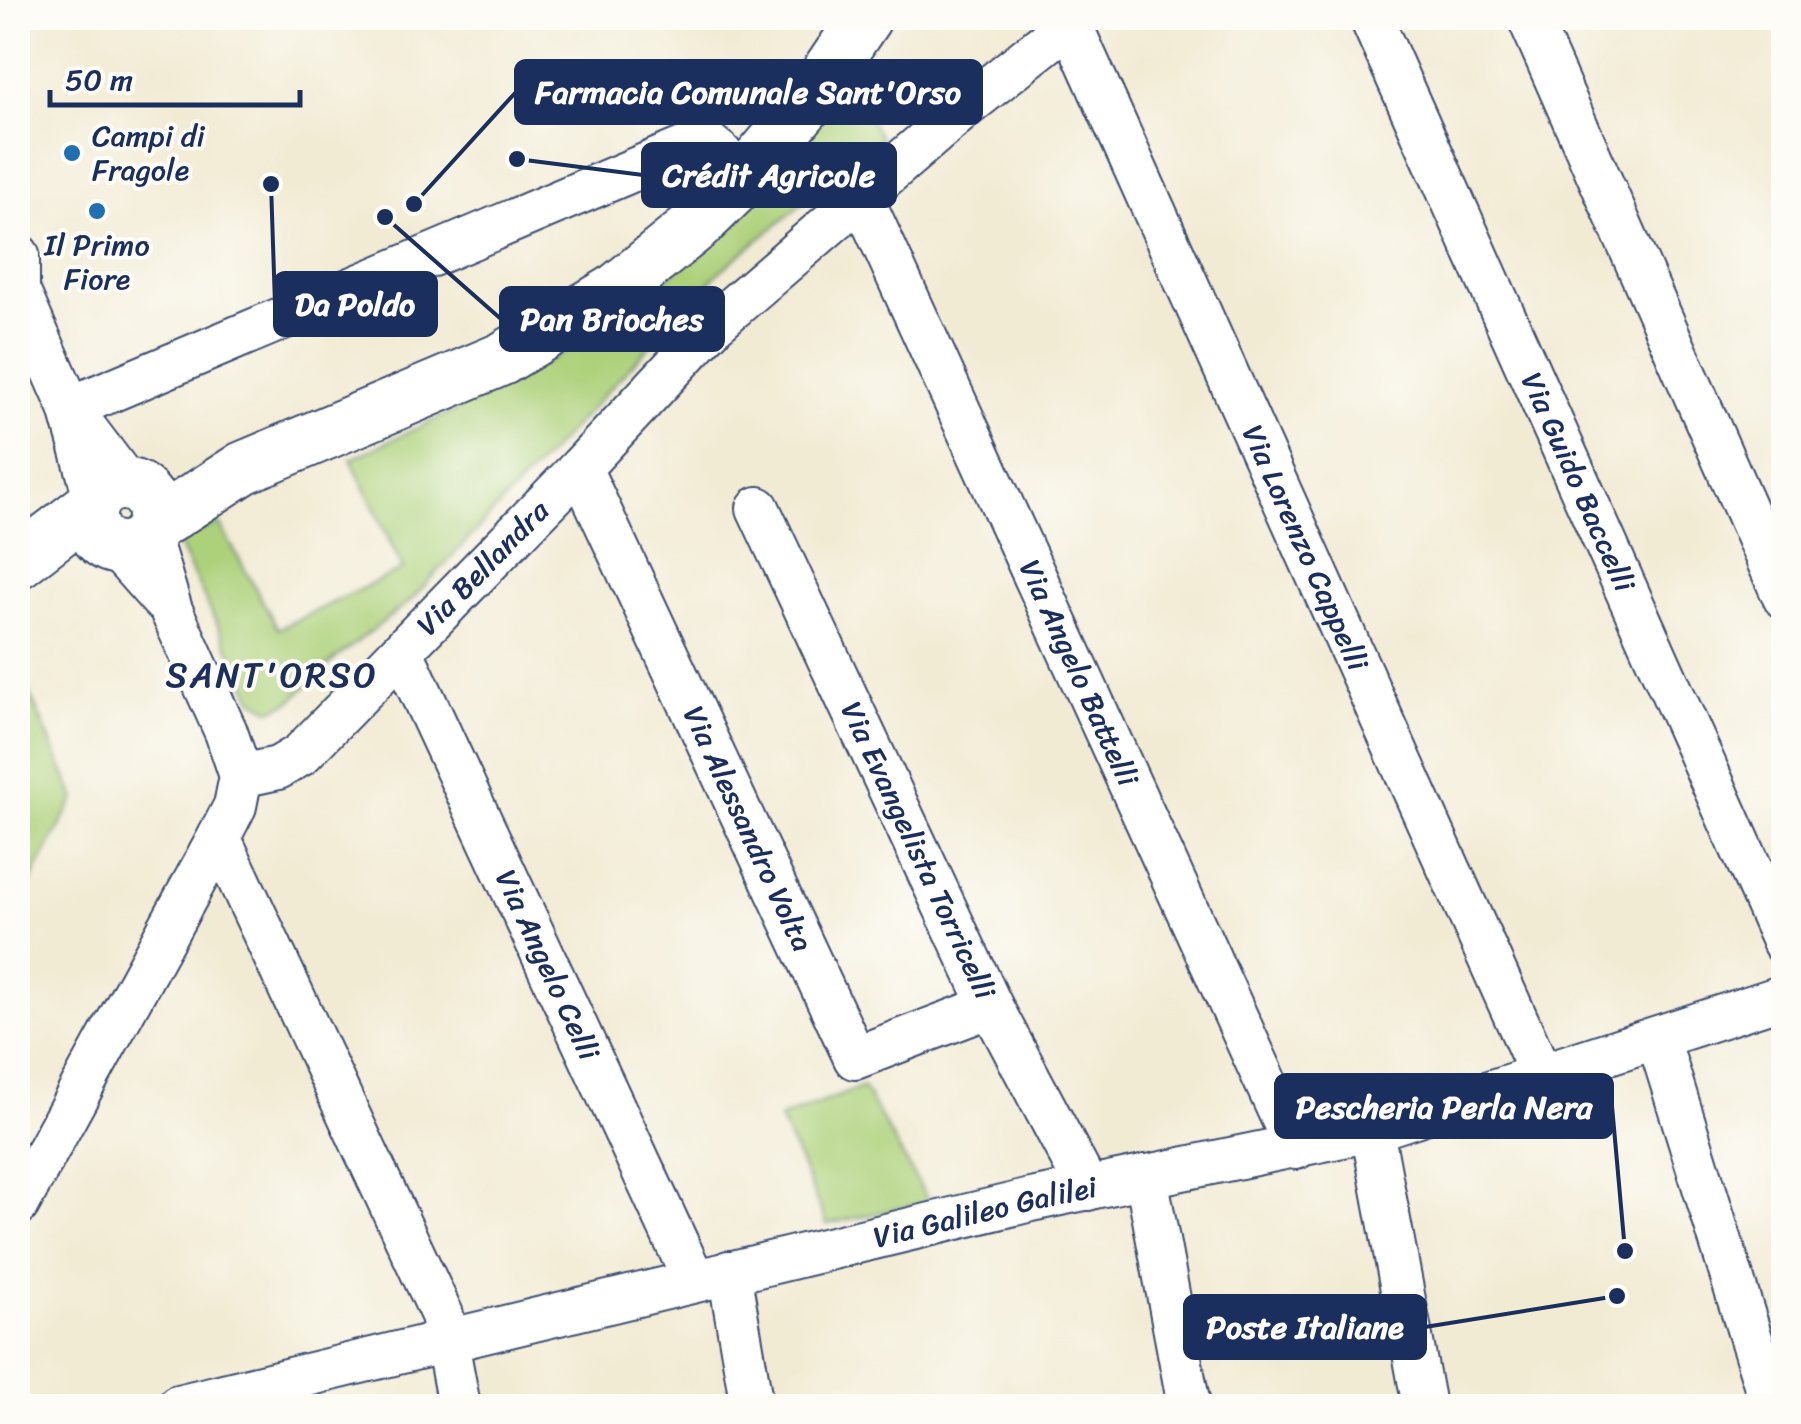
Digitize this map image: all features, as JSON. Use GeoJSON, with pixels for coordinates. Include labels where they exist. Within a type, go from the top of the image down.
{"type":"FeatureCollection","features":[{"type":"Feature","properties":{"kind":"main road"},"geometry":{"type":"LineString","coordinates":[[18,565],[121,516],[484,367],[547,334],[641,271],[740,183],[806,105],[865,18]]}},
{"type":"Feature","properties":{"kind":"street","name":"Via Guido Baccelli"},"geometry":{"type":"LineString","coordinates":[[1371,18],[1784,943]]}},
{"type":"Feature","properties":{"kind":"street"},"geometry":{"type":"LineString","coordinates":[[1529,18],[1784,597]]}},
{"type":"Feature","properties":{"kind":"street","name":"Via Bellandra"},"geometry":{"type":"LineString","coordinates":[[241,776],[278,768],[300,755],[580,468],[715,323],[981,94],[1074,20]]}},
{"type":"Feature","properties":{"kind":"street","name":"Via Lorenzo Cappelli"},"geometry":{"type":"LineString","coordinates":[[1074,20],[1541,1074]]}},
{"type":"Feature","properties":{"kind":"street"},"geometry":{"type":"LineString","coordinates":[[70,408],[704,140],[716,148],[740,183]]}},
{"type":"Feature","properties":{"kind":"street","name":"Via Angelo Battelli"},"geometry":{"type":"LineString","coordinates":[[862,198],[1296,1148]]}},
{"type":"Feature","properties":{"kind":"street"},"geometry":{"type":"LineString","coordinates":[[18,255],[18,290],[121,516],[171,610],[226,732],[241,776],[235,806],[219,837],[18,1204]]}},
{"type":"Feature","properties":{"kind":"street","name":"Via Alessandro Volta"},"geometry":{"type":"LineString","coordinates":[[580,468],[855,1058],[991,1006]]}},
{"type":"Feature","properties":{"kind":"street","name":"Via Evangelista Torricelli"},"geometry":{"type":"LineString","coordinates":[[758,508],[991,1006],[1088,1189]]}},
{"type":"Feature","properties":{"kind":"street","name":"Via Angelo Celli"},"geometry":{"type":"LineString","coordinates":[[402,652],[711,1276],[752,1406]]}},
{"type":"Feature","properties":{"kind":"street"},"geometry":{"type":"LineString","coordinates":[[219,837],[442,1316],[459,1406]]}},
{"type":"Feature","properties":{"kind":"street","name":"Via Galileo Galilei"},"geometry":{"type":"LineString","coordinates":[[178,1406],[711,1276],[1146,1176],[1372,1130],[1784,996]]}},
{"type":"Feature","properties":{"kind":"street"},"geometry":{"type":"LineString","coordinates":[[1658,1039],[1772,1406]]}},
{"type":"Feature","properties":{"kind":"street"},"geometry":{"type":"LineString","coordinates":[[1372,1130],[1424,1406]]}},
{"type":"Feature","properties":{"kind":"street"},"geometry":{"type":"LineString","coordinates":[[1146,1176],[1189,1406]]}},
{"type":"Feature","properties":{"kind":"green space"},"geometry":{"type":"Polygon","coordinates":[[[849,84],[881,139],[719,272],[411,600],[335,659],[290,702],[271,710],[253,699],[177,541],[219,523],[278,629],[403,569],[351,459],[458,409],[561,354],[673,273],[849,84]]]}},
{"type":"Feature","properties":{"kind":"green space"},"geometry":{"type":"Polygon","coordinates":[[[28,690],[75,798],[18,906],[18,694],[28,690]]]}},
{"type":"Feature","properties":{"kind":"green space"},"geometry":{"type":"Polygon","coordinates":[[[863,1087],[929,1202],[827,1224],[780,1118],[863,1087]]]}},
{"type":"Feature","properties":{"kind":"place","name":"Campi di Fragole"},"geometry":{"type":"Point","coordinates":[72,153]}},
{"type":"Feature","properties":{"kind":"place","name":"Crédit Agricole"},"geometry":{"type":"Point","coordinates":[517,159]}},
{"type":"Feature","properties":{"kind":"place","name":"Da Poldo"},"geometry":{"type":"Point","coordinates":[271,184]}},
{"type":"Feature","properties":{"kind":"place","name":"Farmacia Comunale Sant'Orso"},"geometry":{"type":"Point","coordinates":[414,204]}},
{"type":"Feature","properties":{"kind":"place","name":"Il Primo Fiore"},"geometry":{"type":"Point","coordinates":[97,211]}},
{"type":"Feature","properties":{"kind":"place","name":"Pan Brioches"},"geometry":{"type":"Point","coordinates":[385,217]}},
{"type":"Feature","properties":{"kind":"place","name":"Pescheria Perla Nera"},"geometry":{"type":"Point","coordinates":[1625,1251]}},
{"type":"Feature","properties":{"kind":"place","name":"Poste Italiane"},"geometry":{"type":"Point","coordinates":[1617,1296]}},
{"type":"Feature","properties":{"kind":"district","name":"SANT'ORSO"},"geometry":{"type":"Point","coordinates":[272,675]}}]}
